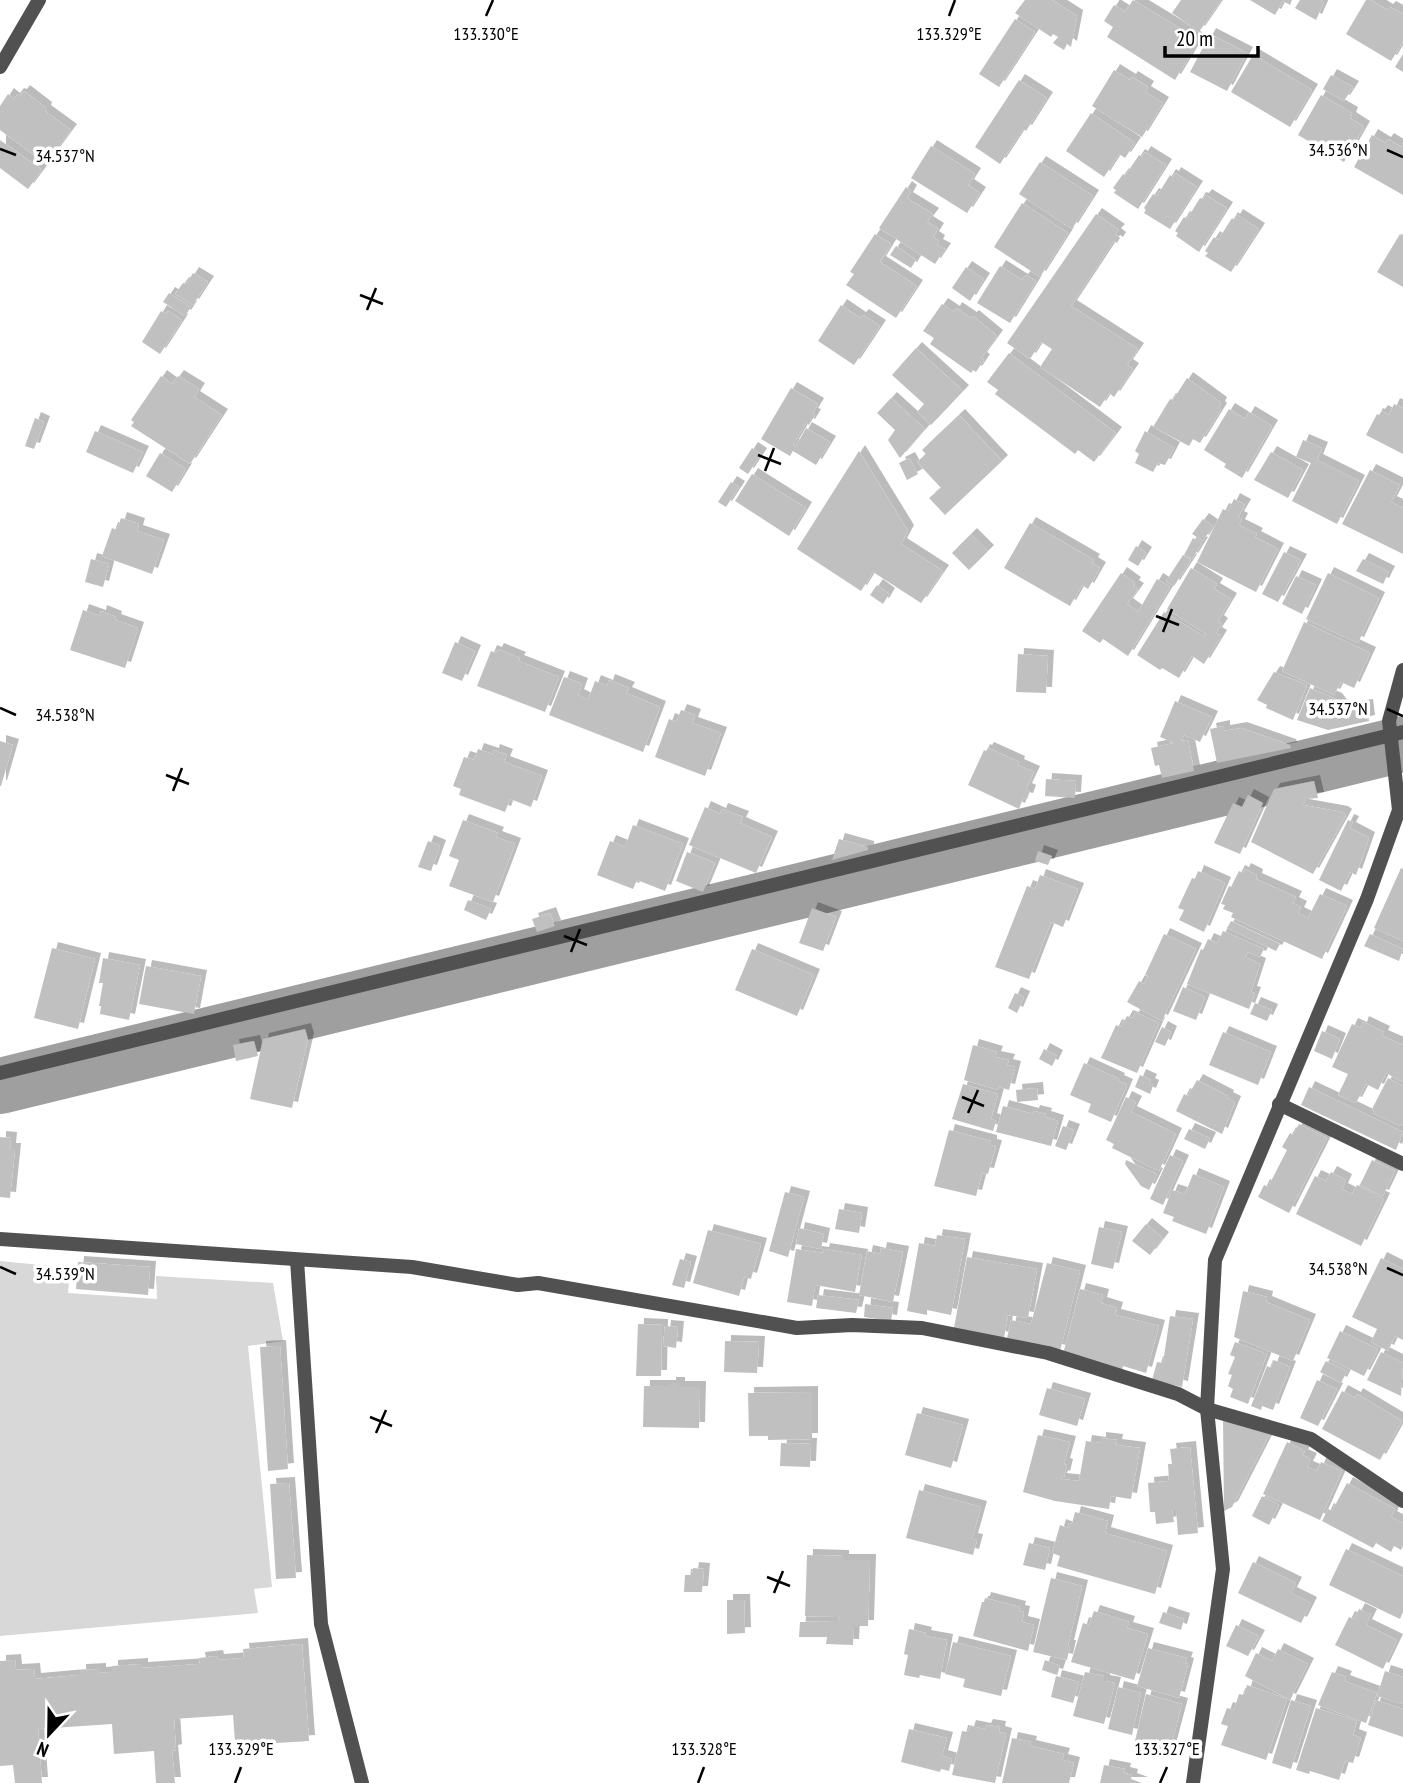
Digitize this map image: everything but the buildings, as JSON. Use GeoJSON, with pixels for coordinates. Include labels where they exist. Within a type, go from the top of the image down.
{"type":"FeatureCollection","features":[{"type":"Feature","properties":{"kind":"street"},"geometry":{"type":"LineString","coordinates":[[0,67],[39,0]]}},
{"type":"Feature","properties":{"kind":"street"},"geometry":{"type":"LineString","coordinates":[[1193,1783],[1223,1569],[1207,1409],[1214,1260],[1367,899],[1401,811],[1398,734],[1390,721],[1403,670]]}},
{"type":"Feature","properties":{"kind":"street"},"geometry":{"type":"LineString","coordinates":[[0,1073],[1398,734]]}},
{"type":"Feature","properties":{"kind":"street"},"geometry":{"type":"LineString","coordinates":[[1279,1104],[1403,1164]]}},
{"type":"Feature","properties":{"kind":"street"},"geometry":{"type":"LineString","coordinates":[[0,1239],[412,1267],[518,1285],[538,1283],[797,1328],[852,1325],[922,1328],[1048,1353],[1178,1394],[1207,1409],[1311,1439],[1403,1501]]}},
{"type":"Feature","properties":{"kind":"street"},"geometry":{"type":"LineString","coordinates":[[297,1260],[321,1624],[362,1783]]}},
{"type":"Feature","properties":{"kind":"shaded area"},"geometry":{"type":"Polygon","coordinates":[[[0,1261],[70,1268],[68,1293],[157,1299],[156,1276],[273,1283],[283,1341],[248,1346],[272,1587],[254,1589],[258,1613],[0,1636],[0,1261]]]}},
{"type":"Feature","properties":{"kind":"waterway"},"geometry":{"type":"LineString","coordinates":[[0,1086],[1403,744]]}}]}
